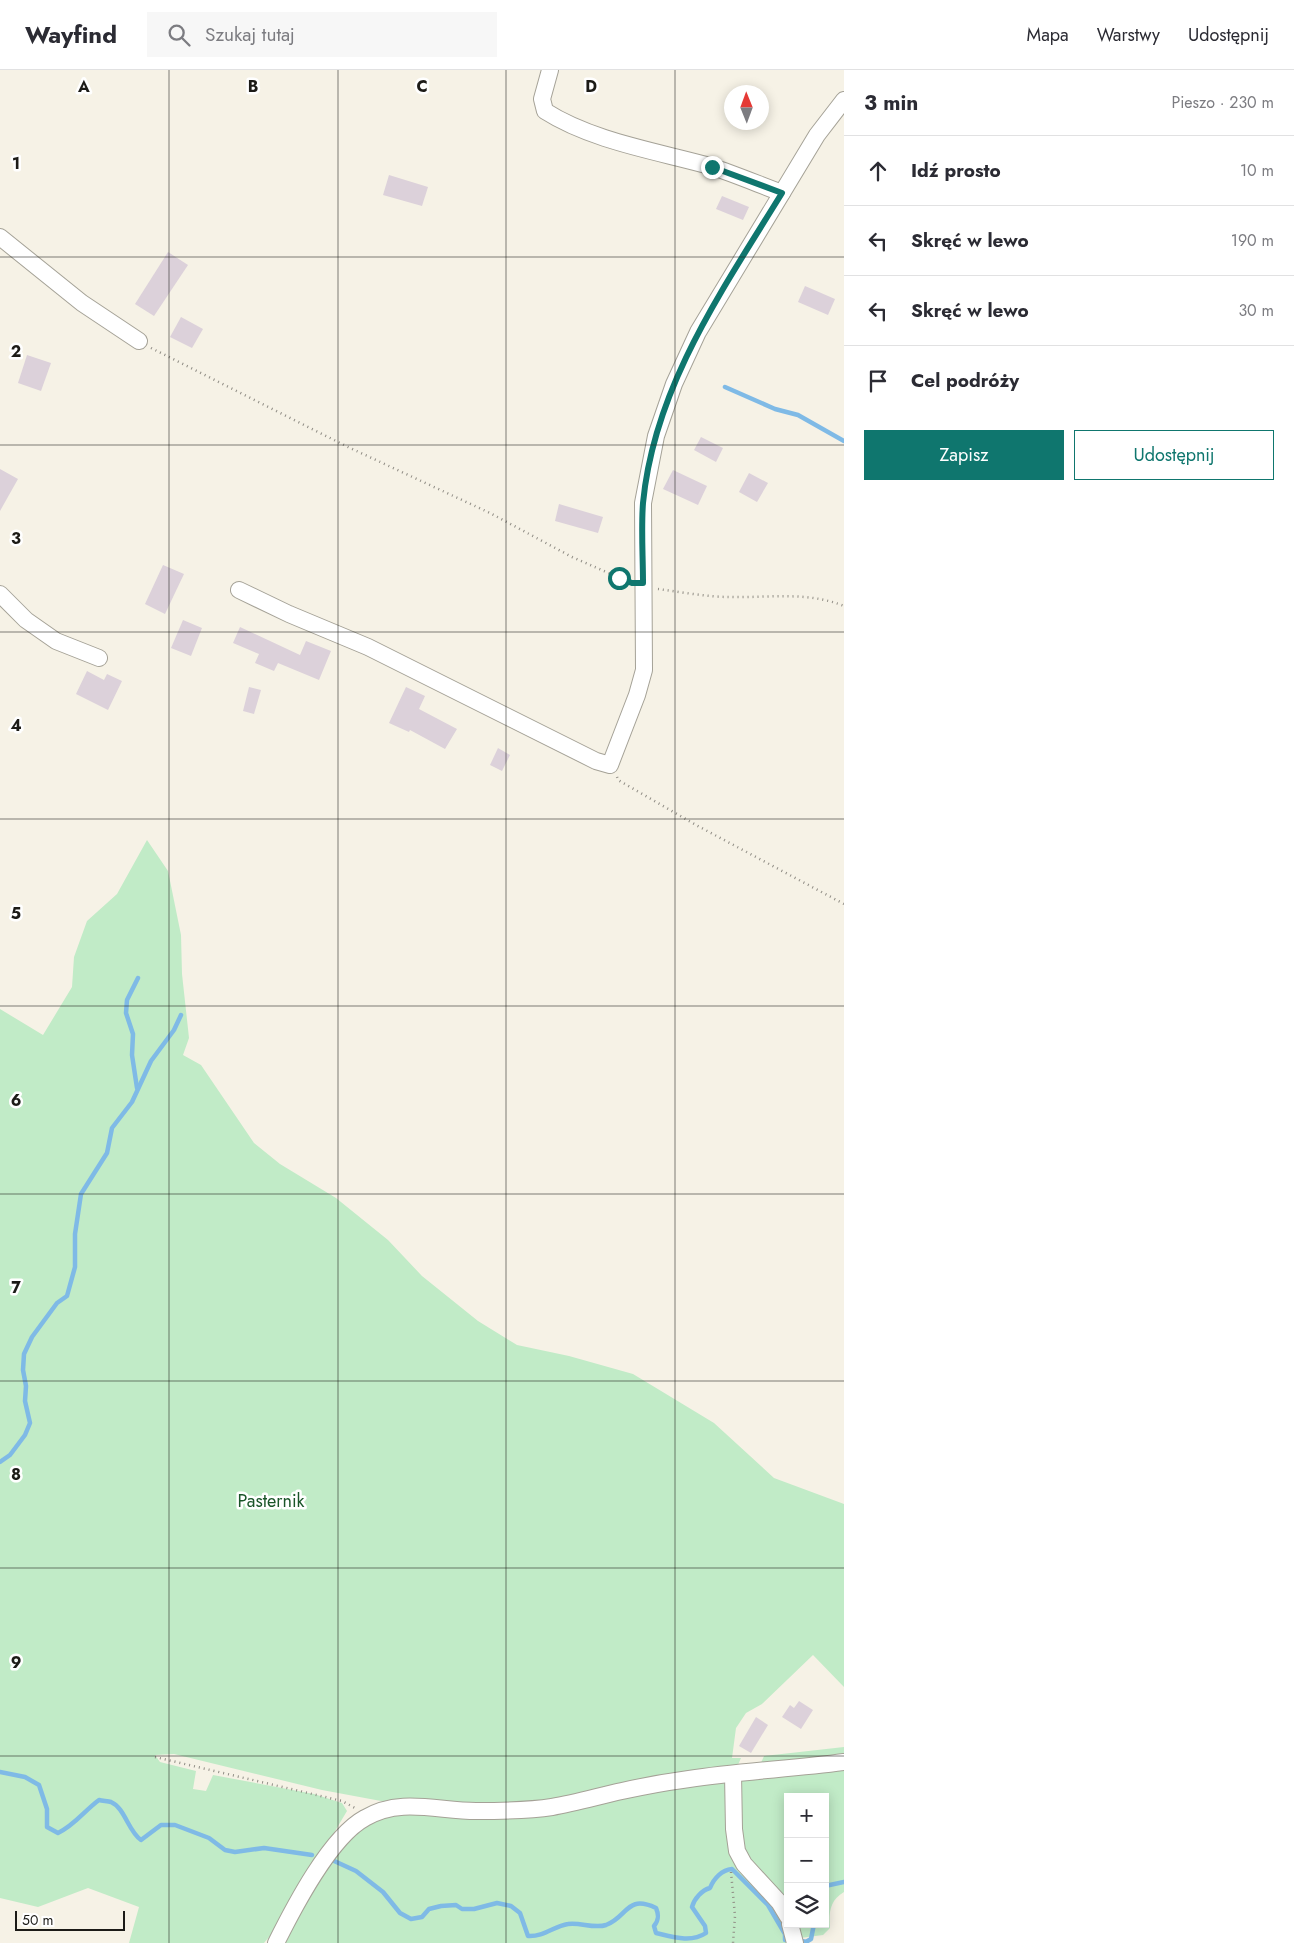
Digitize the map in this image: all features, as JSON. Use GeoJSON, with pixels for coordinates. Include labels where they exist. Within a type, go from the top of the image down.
{"type":"FeatureCollection","features":[{"type":"Feature","properties":{"kind":"street"},"geometry":{"type":"LineString","coordinates":[[550,70],[542,98],[545,110],[563,122],[619,141],[712,167],[782,193]]}},
{"type":"Feature","properties":{"kind":"street"},"geometry":{"type":"LineString","coordinates":[[239,590],[289,614],[368,647],[596,761],[610,765],[637,695],[644,670],[643,503],[656,436],[674,384],[698,332],[817,135],[844,100]]}},
{"type":"Feature","properties":{"kind":"street"},"geometry":{"type":"LineString","coordinates":[[0,237],[82,303],[139,341]]}},
{"type":"Feature","properties":{"kind":"street"},"geometry":{"type":"LineString","coordinates":[[0,594],[26,620],[56,641],[99,658]]}},
{"type":"Feature","properties":{"kind":"street"},"geometry":{"type":"LineString","coordinates":[[276,1943],[298,1901],[344,1833],[364,1818],[389,1807],[404,1806],[474,1811],[522,1810],[552,1807],[632,1789],[690,1779],[844,1762]]}},
{"type":"Feature","properties":{"kind":"street"},"geometry":{"type":"LineString","coordinates":[[733,1774],[734,1829],[737,1851],[744,1864],[779,1902],[784,1910]]}},
{"type":"Feature","properties":{"kind":"street"},"geometry":{"type":"LineString","coordinates":[[791,1928],[795,1943]]}},
{"type":"Feature","properties":{"kind":"path"},"geometry":{"type":"LineString","coordinates":[[139,341],[348,447],[490,513],[572,557],[632,583],[643,583],[658,589],[720,596],[794,596],[831,601],[844,606]]}},
{"type":"Feature","properties":{"kind":"path"},"geometry":{"type":"LineString","coordinates":[[610,765],[618,780],[696,825],[844,904]]}},
{"type":"Feature","properties":{"kind":"path"},"geometry":{"type":"LineString","coordinates":[[155,1757],[342,1801],[357,1809],[364,1818]]}},
{"type":"Feature","properties":{"kind":"path"},"geometry":{"type":"LineString","coordinates":[[731,1869],[735,1916],[733,1943]]}},
{"type":"Feature","properties":{"kind":"green space","name":"Pasternik"},"geometry":{"type":"Polygon","coordinates":[[[147,840],[168,871],[181,935],[182,974],[189,1038],[183,1055],[201,1065],[254,1143],[280,1164],[336,1198],[388,1240],[422,1276],[478,1321],[517,1345],[569,1356],[633,1374],[714,1423],[774,1478],[844,1504],[844,1687],[813,1655],[762,1704],[746,1713],[736,1728],[732,1758],[741,1758],[737,1767],[561,1799],[521,1803],[461,1804],[418,1800],[381,1801],[322,1790],[174,1754],[155,1755],[160,1762],[196,1771],[193,1789],[206,1791],[213,1775],[314,1794],[342,1803],[347,1811],[280,1924],[264,1943],[129,1943],[139,1907],[88,1888],[38,1907],[0,1898],[0,1009],[43,1035],[72,987],[74,957],[87,921],[117,894],[147,840]]]}},
{"type":"Feature","properties":{"kind":"green space"},"geometry":{"type":"Polygon","coordinates":[[[844,1747],[844,1757],[760,1765],[764,1756],[844,1747]]]}},
{"type":"Feature","properties":{"kind":"green space"},"geometry":{"type":"Polygon","coordinates":[[[844,1770],[844,1892],[833,1903],[830,1912],[830,1928],[823,1935],[800,1938],[790,1943],[283,1943],[319,1878],[343,1844],[357,1831],[385,1815],[651,1790],[728,1780],[740,1846],[738,1785],[742,1779],[844,1770]]]}},
{"type":"Feature","properties":{"kind":"building"},"geometry":{"type":"Polygon","coordinates":[[[389,175],[428,187],[422,206],[383,195],[389,175]]]}},
{"type":"Feature","properties":{"kind":"building"},"geometry":{"type":"Polygon","coordinates":[[[722,196],[749,207],[743,220],[716,209],[722,196]]]}},
{"type":"Feature","properties":{"kind":"building"},"geometry":{"type":"Polygon","coordinates":[[[168,252],[188,265],[154,316],[135,304],[168,252]]]}},
{"type":"Feature","properties":{"kind":"building"},"geometry":{"type":"Polygon","coordinates":[[[805,286],[835,299],[828,315],[798,302],[805,286]]]}},
{"type":"Feature","properties":{"kind":"building"},"geometry":{"type":"Polygon","coordinates":[[[181,317],[203,329],[192,348],[170,337],[181,317]]]}},
{"type":"Feature","properties":{"kind":"building"},"geometry":{"type":"Polygon","coordinates":[[[27,355],[51,363],[41,391],[18,383],[27,355]]]}},
{"type":"Feature","properties":{"kind":"building"},"geometry":{"type":"Polygon","coordinates":[[[701,437],[723,448],[716,462],[694,450],[701,437]]]}},
{"type":"Feature","properties":{"kind":"building"},"geometry":{"type":"Polygon","coordinates":[[[0,469],[18,479],[0,511],[0,469]]]}},
{"type":"Feature","properties":{"kind":"building"},"geometry":{"type":"Polygon","coordinates":[[[673,470],[707,486],[698,505],[663,489],[673,470]]]}},
{"type":"Feature","properties":{"kind":"building"},"geometry":{"type":"Polygon","coordinates":[[[749,473],[768,483],[757,502],[739,492],[749,473]]]}},
{"type":"Feature","properties":{"kind":"building"},"geometry":{"type":"Polygon","coordinates":[[[559,504],[603,517],[598,533],[555,521],[559,504]]]}},
{"type":"Feature","properties":{"kind":"building"},"geometry":{"type":"Polygon","coordinates":[[[163,565],[184,574],[165,614],[145,604],[163,565]]]}},
{"type":"Feature","properties":{"kind":"building"},"geometry":{"type":"Polygon","coordinates":[[[183,620],[202,628],[191,656],[171,648],[183,620]]]}},
{"type":"Feature","properties":{"kind":"building"},"geometry":{"type":"Polygon","coordinates":[[[240,627],[300,655],[306,641],[331,651],[319,680],[278,663],[274,671],[255,663],[259,654],[233,643],[240,627]]]}},
{"type":"Feature","properties":{"kind":"building"},"geometry":{"type":"Polygon","coordinates":[[[87,671],[104,680],[107,674],[122,681],[108,710],[76,694],[87,671]]]}},
{"type":"Feature","properties":{"kind":"building"},"geometry":{"type":"Polygon","coordinates":[[[249,687],[261,690],[254,714],[243,711],[249,687]]]}},
{"type":"Feature","properties":{"kind":"building"},"geometry":{"type":"Polygon","coordinates":[[[406,687],[425,696],[419,709],[457,729],[445,749],[410,730],[409,732],[389,723],[406,687]]]}},
{"type":"Feature","properties":{"kind":"building"},"geometry":{"type":"Polygon","coordinates":[[[498,748],[510,755],[502,771],[490,765],[498,748]]]}},
{"type":"Feature","properties":{"kind":"building"},"geometry":{"type":"Polygon","coordinates":[[[799,1701],[813,1710],[801,1729],[782,1717],[790,1705],[794,1708],[799,1701]]]}},
{"type":"Feature","properties":{"kind":"building"},"geometry":{"type":"Polygon","coordinates":[[[756,1717],[768,1725],[751,1753],[739,1746],[756,1717]]]}},
{"type":"Feature","properties":{"kind":"waterway"},"geometry":{"type":"LineString","coordinates":[[725,387],[775,409],[798,415],[844,441]]}},
{"type":"Feature","properties":{"kind":"waterway"},"geometry":{"type":"LineString","coordinates":[[137,1088],[132,1055],[133,1034],[126,1013],[127,1000],[138,978]]}},
{"type":"Feature","properties":{"kind":"waterway"},"geometry":{"type":"LineString","coordinates":[[0,1462],[10,1455],[25,1435],[30,1423],[25,1401],[24,1354],[32,1337],[57,1303],[67,1296],[75,1267],[75,1234],[81,1194],[107,1153],[112,1128],[132,1102],[151,1061],[174,1030],[181,1015]]}},
{"type":"Feature","properties":{"kind":"waterway"},"geometry":{"type":"LineString","coordinates":[[0,1772],[25,1777],[39,1785],[47,1809],[47,1827],[58,1833],[99,1800],[116,1805],[141,1840],[161,1825],[175,1825],[209,1838],[225,1850],[235,1852],[264,1848],[312,1855]]}},
{"type":"Feature","properties":{"kind":"waterway"},"geometry":{"type":"LineString","coordinates":[[332,1860],[356,1871],[383,1892],[400,1913],[411,1919],[422,1917],[429,1909],[441,1906],[456,1905],[462,1909],[474,1909],[497,1903],[511,1906],[520,1913],[528,1936],[539,1935],[568,1924],[606,1925],[633,1905],[646,1904],[656,1908],[658,1915],[658,1920],[654,1926],[656,1933],[682,1938],[694,1938],[706,1933],[705,1926],[692,1907],[696,1898],[710,1888],[719,1875],[732,1869],[768,1905],[785,1934],[785,1940],[790,1939]]}},
{"type":"Feature","properties":{"kind":"waterway"},"geometry":{"type":"LineString","coordinates":[[829,1885],[844,1882]]}},
{"type":"Feature","properties":{"kind":"waterway"},"geometry":{"type":"LineString","coordinates":[[798,1940],[806,1942],[811,1939],[813,1928]]}},
{"type":"Feature","properties":{"kind":"route"},"geometry":{"type":"LineString","coordinates":[[619,578],[632,583],[643,583],[643,503],[656,436],[674,384],[698,332],[782,193],[712,167]]}}]}
